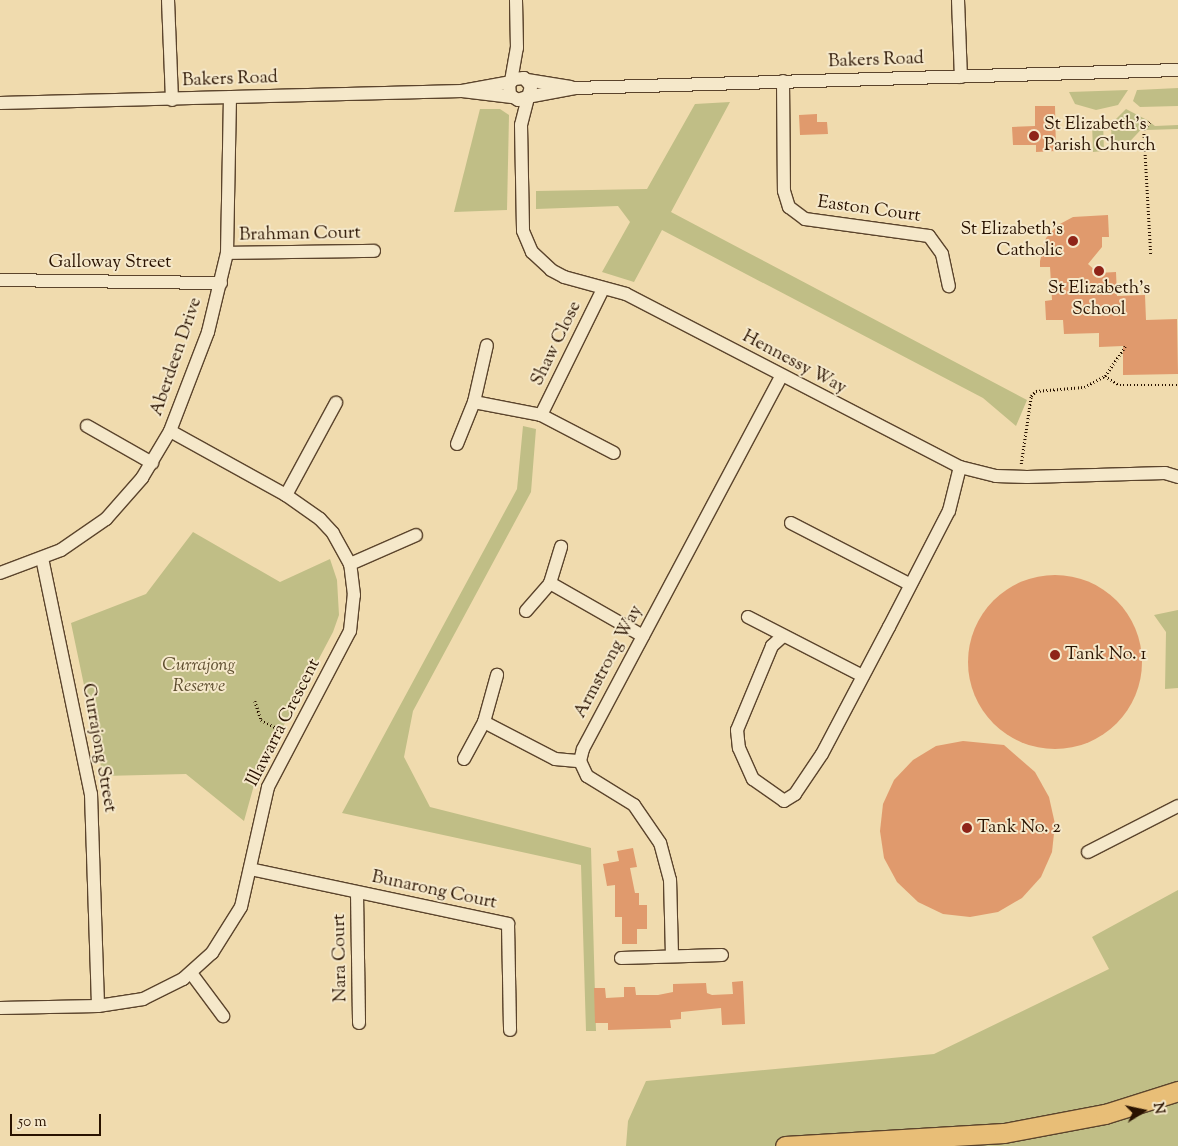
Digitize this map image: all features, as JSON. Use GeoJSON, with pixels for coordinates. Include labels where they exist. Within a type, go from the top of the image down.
{"type":"FeatureCollection","features":[{"type":"Feature","properties":{"kind":"highway"},"geometry":{"type":"LineString","coordinates":[[784,1146],[1004,1133],[1105,1114],[1178,1091]]}},
{"type":"Feature","properties":{"kind":"street"},"geometry":{"type":"LineString","coordinates":[[168,0],[172,100]]}},
{"type":"Feature","properties":{"kind":"street"},"geometry":{"type":"LineString","coordinates":[[516,0],[517,48],[508,88],[513,98],[527,97],[531,86],[527,80],[517,48]]}},
{"type":"Feature","properties":{"kind":"street"},"geometry":{"type":"LineString","coordinates":[[958,0],[961,77]]}},
{"type":"Feature","properties":{"kind":"street","name":"Bakers Road"},"geometry":{"type":"LineString","coordinates":[[527,97],[575,88],[1178,70]]}},
{"type":"Feature","properties":{"kind":"street"},"geometry":{"type":"LineString","coordinates":[[511,81],[520,77],[527,80]]}},
{"type":"Feature","properties":{"kind":"street","name":"Bakers Road"},"geometry":{"type":"LineString","coordinates":[[527,80],[575,88]]}},
{"type":"Feature","properties":{"kind":"street","name":"Bakers Road"},"geometry":{"type":"LineString","coordinates":[[462,92],[511,81]]}},
{"type":"Feature","properties":{"kind":"street","name":"Easton Court"},"geometry":{"type":"LineString","coordinates":[[783,82],[784,190],[789,207],[805,219],[929,236],[942,254],[949,286]]}},
{"type":"Feature","properties":{"kind":"street","name":"Bakers Road"},"geometry":{"type":"LineString","coordinates":[[0,103],[462,92],[513,98]]}},
{"type":"Feature","properties":{"kind":"street","name":"Aberdeen Drive"},"geometry":{"type":"LineString","coordinates":[[0,573],[42,558],[76,542],[106,519],[128,496],[152,462],[170,431],[208,332],[227,254],[230,97]]}},
{"type":"Feature","properties":{"kind":"street","name":"Hennessy Way"},"geometry":{"type":"LineString","coordinates":[[527,97],[521,125],[522,222],[532,252],[541,262],[564,277],[626,294],[781,376],[964,468],[996,476],[1165,474],[1178,477]]}},
{"type":"Feature","properties":{"kind":"street","name":"Hennessy Way"},"geometry":{"type":"LineString","coordinates":[[513,98],[521,125]]}},
{"type":"Feature","properties":{"kind":"street","name":"Brahman Court"},"geometry":{"type":"LineString","coordinates":[[227,254],[374,251]]}},
{"type":"Feature","properties":{"kind":"street","name":"Galloway Street"},"geometry":{"type":"LineString","coordinates":[[0,280],[221,283]]}},
{"type":"Feature","properties":{"kind":"street","name":"Shaw Close"},"geometry":{"type":"LineString","coordinates":[[541,415],[603,289]]}},
{"type":"Feature","properties":{"kind":"street"},"geometry":{"type":"LineString","coordinates":[[457,444],[474,402],[487,344]]}},
{"type":"Feature","properties":{"kind":"street","name":"Armstrong Way"},"geometry":{"type":"LineString","coordinates":[[580,761],[583,749],[781,376]]}},
{"type":"Feature","properties":{"kind":"street","name":"Shaw Close"},"geometry":{"type":"LineString","coordinates":[[474,402],[541,415],[614,453]]}},
{"type":"Feature","properties":{"kind":"street"},"geometry":{"type":"LineString","coordinates":[[286,495],[336,403]]}},
{"type":"Feature","properties":{"kind":"street"},"geometry":{"type":"LineString","coordinates":[[87,426],[152,462]]}},
{"type":"Feature","properties":{"kind":"street","name":"Illawarra Crescent"},"geometry":{"type":"LineString","coordinates":[[0,1008],[98,1006],[143,999],[191,973],[212,953],[232,924],[240,907],[268,787],[350,631],[354,595],[350,564],[333,533],[320,519],[286,495],[170,431]]}},
{"type":"Feature","properties":{"kind":"street"},"geometry":{"type":"LineString","coordinates":[[783,636],[772,646],[737,730],[739,748],[753,779],[779,800],[784,801],[795,794],[809,775],[951,505],[958,498],[964,468]]}},
{"type":"Feature","properties":{"kind":"street"},"geometry":{"type":"LineString","coordinates":[[791,523],[909,584]]}},
{"type":"Feature","properties":{"kind":"street"},"geometry":{"type":"LineString","coordinates":[[350,564],[416,535]]}},
{"type":"Feature","properties":{"kind":"street"},"geometry":{"type":"LineString","coordinates":[[526,611],[550,583],[561,547]]}},
{"type":"Feature","properties":{"kind":"street","name":"Currajong Street"},"geometry":{"type":"LineString","coordinates":[[42,558],[91,794],[98,1006]]}},
{"type":"Feature","properties":{"kind":"street"},"geometry":{"type":"LineString","coordinates":[[550,583],[644,636]]}},
{"type":"Feature","properties":{"kind":"street"},"geometry":{"type":"LineString","coordinates":[[748,618],[862,676]]}},
{"type":"Feature","properties":{"kind":"street"},"geometry":{"type":"LineString","coordinates":[[464,759],[484,722],[497,675]]}},
{"type":"Feature","properties":{"kind":"street"},"geometry":{"type":"LineString","coordinates":[[484,722],[555,759],[580,761],[587,776],[634,806],[660,843],[670,880],[672,955]]}},
{"type":"Feature","properties":{"kind":"street"},"geometry":{"type":"LineString","coordinates":[[1088,852],[1178,806]]}},
{"type":"Feature","properties":{"kind":"street","name":"Bunarong Court"},"geometry":{"type":"LineString","coordinates":[[250,868],[358,893],[508,924],[510,1030]]}},
{"type":"Feature","properties":{"kind":"street","name":"Nara Court"},"geometry":{"type":"LineString","coordinates":[[358,893],[359,1023]]}},
{"type":"Feature","properties":{"kind":"street"},"geometry":{"type":"LineString","coordinates":[[621,958],[722,954]]}},
{"type":"Feature","properties":{"kind":"street"},"geometry":{"type":"LineString","coordinates":[[191,973],[223,1016]]}},
{"type":"Feature","properties":{"kind":"path"},"geometry":{"type":"LineString","coordinates":[[1150,122],[1144,130],[1151,255]]}},
{"type":"Feature","properties":{"kind":"path"},"geometry":{"type":"LineString","coordinates":[[1020,464],[1033,394],[1046,388],[1089,386],[1104,376],[1125,346]]}},
{"type":"Feature","properties":{"kind":"path"},"geometry":{"type":"LineString","coordinates":[[1104,376],[1120,385],[1178,384]]}},
{"type":"Feature","properties":{"kind":"path"},"geometry":{"type":"LineString","coordinates":[[255,701],[261,720],[267,726],[283,731]]}},
{"type":"Feature","properties":{"kind":"green space"},"geometry":{"type":"Polygon","coordinates":[[[1178,88],[1178,106],[1140,107],[1133,101],[1137,90],[1178,88]]]}},
{"type":"Feature","properties":{"kind":"green space"},"geometry":{"type":"Polygon","coordinates":[[[1128,90],[1118,105],[1096,110],[1075,104],[1069,92],[1128,90]]]}},
{"type":"Feature","properties":{"kind":"green space"},"geometry":{"type":"Polygon","coordinates":[[[730,102],[671,212],[1027,400],[1016,426],[983,398],[662,230],[634,282],[602,272],[630,222],[618,206],[536,209],[536,191],[647,189],[695,104],[730,102]]]}},
{"type":"Feature","properties":{"kind":"green space"},"geometry":{"type":"Polygon","coordinates":[[[480,109],[500,109],[509,115],[507,210],[454,212],[480,109]]]}},
{"type":"Feature","properties":{"kind":"green space"},"geometry":{"type":"Polygon","coordinates":[[[1126,109],[1149,121],[1121,151],[1112,151],[1111,124],[1126,109]]]}},
{"type":"Feature","properties":{"kind":"green space"},"geometry":{"type":"Polygon","coordinates":[[[1092,122],[1103,122],[1104,151],[1093,152],[1092,122]]]}},
{"type":"Feature","properties":{"kind":"green space"},"geometry":{"type":"Polygon","coordinates":[[[1151,123],[1155,126],[1178,125],[1178,129],[1146,130],[1151,123]]]}},
{"type":"Feature","properties":{"kind":"green space"},"geometry":{"type":"Polygon","coordinates":[[[523,426],[536,429],[531,492],[413,711],[404,757],[430,807],[591,848],[596,1031],[586,1031],[581,865],[342,813],[517,489],[523,426]]]}},
{"type":"Feature","properties":{"kind":"green space","name":"Currajong Reserve"},"geometry":{"type":"Polygon","coordinates":[[[193,532],[280,582],[330,559],[337,580],[339,615],[333,632],[256,778],[244,821],[186,774],[103,776],[71,623],[146,594],[193,532]]]}},
{"type":"Feature","properties":{"kind":"green space"},"geometry":{"type":"Polygon","coordinates":[[[1178,610],[1178,688],[1165,689],[1166,632],[1154,615],[1178,610]]]}},
{"type":"Feature","properties":{"kind":"green space"},"geometry":{"type":"Polygon","coordinates":[[[1178,890],[1178,1146],[626,1146],[628,1121],[646,1081],[934,1054],[1109,969],[1092,937],[1178,890]]]}},
{"type":"Feature","properties":{"kind":"building","name":"St Elizabeth's Parish Church"},"geometry":{"type":"Polygon","coordinates":[[[1035,106],[1055,106],[1056,151],[1036,152],[1036,145],[1013,145],[1012,127],[1035,126],[1035,106]]]}},
{"type":"Feature","properties":{"kind":"building"},"geometry":{"type":"Polygon","coordinates":[[[817,114],[817,122],[827,122],[828,134],[800,135],[799,115],[817,114]]]}},
{"type":"Feature","properties":{"kind":"building"},"geometry":{"type":"Polygon","coordinates":[[[1108,215],[1109,237],[1102,237],[1102,247],[1088,264],[1098,273],[1116,272],[1117,296],[1145,295],[1146,320],[1177,319],[1178,374],[1123,375],[1123,346],[1099,347],[1099,333],[1064,334],[1063,320],[1046,320],[1045,301],[1052,300],[1050,267],[1040,267],[1040,261],[1046,238],[1058,225],[1073,217],[1108,215]]]}},
{"type":"Feature","properties":{"kind":"building","name":"Tank No. 1"},"geometry":{"type":"Polygon","coordinates":[[[1046,575],[1064,575],[1096,585],[1117,600],[1132,621],[1142,653],[1142,671],[1132,703],[1117,724],[1096,739],[1080,745],[1064,749],[1046,749],[1014,739],[993,724],[978,703],[972,687],[968,671],[968,653],[978,621],[993,600],[1014,585],[1030,579],[1046,575]]]}},
{"type":"Feature","properties":{"kind":"building","name":"Tank No. 2"},"geometry":{"type":"Polygon","coordinates":[[[963,741],[1004,745],[1035,772],[1049,797],[1055,824],[1052,852],[1041,877],[1022,898],[998,912],[970,917],[943,914],[918,902],[897,882],[884,858],[880,831],[883,804],[894,780],[913,760],[936,746],[963,741]]]}},
{"type":"Feature","properties":{"kind":"building"},"geometry":{"type":"Polygon","coordinates":[[[633,848],[637,867],[630,868],[635,893],[639,893],[639,905],[647,905],[647,929],[637,929],[637,944],[622,944],[622,917],[615,917],[615,885],[607,886],[603,864],[619,861],[617,851],[633,848]]]}},
{"type":"Feature","properties":{"kind":"building"},"geometry":{"type":"Polygon","coordinates":[[[743,981],[745,1024],[722,1025],[721,1008],[681,1012],[681,1019],[670,1020],[671,1028],[608,1030],[608,1023],[595,1023],[594,988],[605,988],[606,998],[624,997],[624,987],[635,987],[636,995],[658,995],[673,992],[673,984],[706,983],[707,993],[712,995],[733,994],[732,982],[743,981]]]}},
{"type":"Feature","properties":{"kind":"place","name":"St Elizabeth's Parish Church"},"geometry":{"type":"Point","coordinates":[1034,136]}},
{"type":"Feature","properties":{"kind":"place","name":"St Elizabeth's Catholic"},"geometry":{"type":"Point","coordinates":[1073,241]}},
{"type":"Feature","properties":{"kind":"place","name":"St Elizabeth's School"},"geometry":{"type":"Point","coordinates":[1099,271]}},
{"type":"Feature","properties":{"kind":"place","name":"Tank No. 1"},"geometry":{"type":"Point","coordinates":[1055,655]}},
{"type":"Feature","properties":{"kind":"place","name":"Tank No. 2"},"geometry":{"type":"Point","coordinates":[967,828]}}]}
